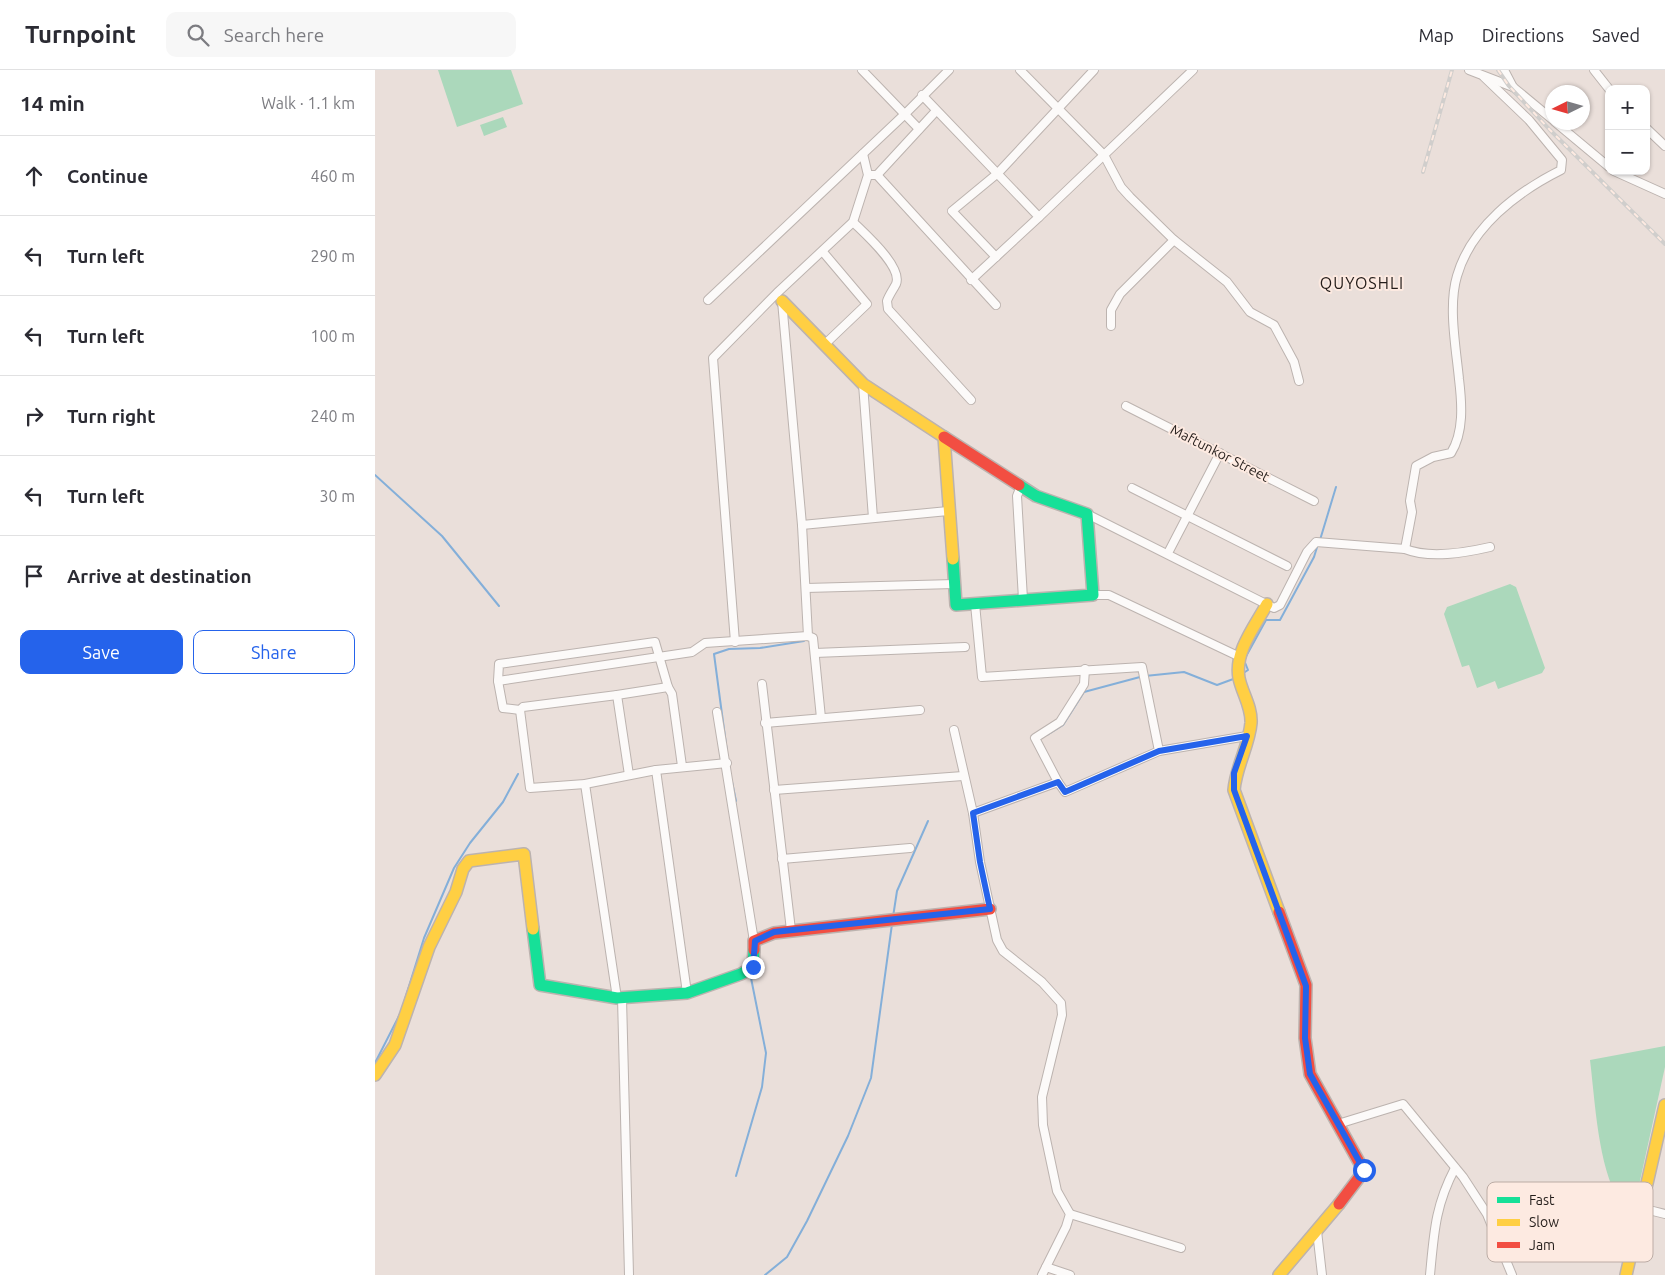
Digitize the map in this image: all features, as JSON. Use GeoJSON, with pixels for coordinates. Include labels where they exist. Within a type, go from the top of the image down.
{"type":"FeatureCollection","features":[{"type":"Feature","properties":{"kind":"street"},"geometry":{"type":"LineString","coordinates":[[862,70],[919,129]]}},
{"type":"Feature","properties":{"kind":"street"},"geometry":{"type":"LineString","coordinates":[[708,300],[949,70]]}},
{"type":"Feature","properties":{"kind":"street"},"geometry":{"type":"LineString","coordinates":[[1020,70],[1104,155],[1121,187],[1174,240],[1227,282],[1250,312],[1274,326],[1294,362],[1299,381]]}},
{"type":"Feature","properties":{"kind":"street"},"geometry":{"type":"LineString","coordinates":[[996,257],[952,211],[998,173],[1059,110],[1094,70]]}},
{"type":"Feature","properties":{"kind":"street"},"geometry":{"type":"LineString","coordinates":[[971,280],[1193,70]]}},
{"type":"Feature","properties":{"kind":"street"},"geometry":{"type":"LineString","coordinates":[[1469,70],[1513,87]]}},
{"type":"Feature","properties":{"kind":"street"},"geometry":{"type":"LineString","coordinates":[[1503,70],[1513,87],[1545,114]]}},
{"type":"Feature","properties":{"kind":"street"},"geometry":{"type":"LineString","coordinates":[[1595,70],[1606,85]]}},
{"type":"Feature","properties":{"kind":"street"},"geometry":{"type":"LineString","coordinates":[[1405,549],[1412,512],[1411,501],[1415,466],[1433,457],[1451,453],[1459,441],[1461,404],[1453,318],[1456,277],[1469,246],[1500,211],[1537,182],[1561,170],[1562,160],[1529,120],[1484,77]]}},
{"type":"Feature","properties":{"kind":"street"},"geometry":{"type":"LineString","coordinates":[[922,95],[1039,217]]}},
{"type":"Feature","properties":{"kind":"street"},"geometry":{"type":"LineString","coordinates":[[868,175],[877,175],[936,110]]}},
{"type":"Feature","properties":{"kind":"street"},"geometry":{"type":"LineString","coordinates":[[1565,130],[1605,164]]}},
{"type":"Feature","properties":{"kind":"street"},"geometry":{"type":"LineString","coordinates":[[1648,130],[1665,146]]}},
{"type":"Feature","properties":{"kind":"street"},"geometry":{"type":"LineString","coordinates":[[735,642],[713,363],[716,354],[780,297],[853,222],[868,175],[863,154]]}},
{"type":"Feature","properties":{"kind":"street"},"geometry":{"type":"LineString","coordinates":[[877,175],[971,280],[996,305]]}},
{"type":"Feature","properties":{"kind":"street"},"geometry":{"type":"LineString","coordinates":[[1623,175],[1665,194]]}},
{"type":"Feature","properties":{"kind":"street"},"geometry":{"type":"LineString","coordinates":[[853,222],[892,264],[897,277],[896,284],[887,301],[888,309],[971,400]]}},
{"type":"Feature","properties":{"kind":"street"},"geometry":{"type":"LineString","coordinates":[[1111,326],[1111,310],[1120,294],[1174,240]]}},
{"type":"Feature","properties":{"kind":"street"},"geometry":{"type":"LineString","coordinates":[[823,252],[867,304],[824,345]]}},
{"type":"Feature","properties":{"kind":"street"},"geometry":{"type":"LineString","coordinates":[[780,297],[863,384],[1035,496],[1087,514],[1168,553],[1274,608],[1279,605],[1307,552],[1316,542],[1405,549],[1416,554],[1433,554],[1490,547]]}},
{"type":"Feature","properties":{"kind":"street"},"geometry":{"type":"LineString","coordinates":[[780,297],[802,524],[808,636]]}},
{"type":"Feature","properties":{"kind":"street"},"geometry":{"type":"LineString","coordinates":[[863,384],[873,518]]}},
{"type":"Feature","properties":{"kind":"street","name":"Maftunkor Street"},"geometry":{"type":"LineString","coordinates":[[1126,406],[1314,501]]}},
{"type":"Feature","properties":{"kind":"street"},"geometry":{"type":"LineString","coordinates":[[944,437],[956,605],[1023,599],[1109,595],[1240,657]]}},
{"type":"Feature","properties":{"kind":"street"},"geometry":{"type":"LineString","coordinates":[[1168,553],[1220,454]]}},
{"type":"Feature","properties":{"kind":"street"},"geometry":{"type":"LineString","coordinates":[[1021,486],[1017,496],[1023,599]]}},
{"type":"Feature","properties":{"kind":"street"},"geometry":{"type":"LineString","coordinates":[[1132,488],[1287,566]]}},
{"type":"Feature","properties":{"kind":"street"},"geometry":{"type":"LineString","coordinates":[[802,524],[948,511]]}},
{"type":"Feature","properties":{"kind":"street"},"geometry":{"type":"LineString","coordinates":[[1087,514],[1093,595]]}},
{"type":"Feature","properties":{"kind":"street"},"geometry":{"type":"LineString","coordinates":[[805,588],[954,584]]}},
{"type":"Feature","properties":{"kind":"street"},"geometry":{"type":"LineString","coordinates":[[975,604],[982,677],[1085,669],[1142,667],[1159,751]]}},
{"type":"Feature","properties":{"kind":"street"},"geometry":{"type":"LineString","coordinates":[[1267,604],[1240,657],[1239,677],[1251,722],[1234,773],[1234,790],[1306,986],[1305,1038],[1310,1074],[1364,1171],[1317,1231],[1279,1275]]}},
{"type":"Feature","properties":{"kind":"street"},"geometry":{"type":"LineString","coordinates":[[498,681],[660,658],[692,652],[705,643],[808,636],[813,638],[821,718]]}},
{"type":"Feature","properties":{"kind":"street"},"geometry":{"type":"LineString","coordinates":[[668,687],[523,707],[520,710],[503,708],[497,666],[500,663],[656,643],[668,687],[672,694],[682,766]]}},
{"type":"Feature","properties":{"kind":"street"},"geometry":{"type":"LineString","coordinates":[[815,654],[965,647]]}},
{"type":"Feature","properties":{"kind":"street"},"geometry":{"type":"LineString","coordinates":[[1085,669],[1084,684],[1060,722],[1035,738],[1065,792],[1159,751],[1247,736]]}},
{"type":"Feature","properties":{"kind":"street"},"geometry":{"type":"LineString","coordinates":[[762,684],[765,723],[791,930]]}},
{"type":"Feature","properties":{"kind":"street"},"geometry":{"type":"LineString","coordinates":[[617,695],[629,775]]}},
{"type":"Feature","properties":{"kind":"street"},"geometry":{"type":"LineString","coordinates":[[520,710],[530,788],[585,784],[682,766],[727,763]]}},
{"type":"Feature","properties":{"kind":"street"},"geometry":{"type":"LineString","coordinates":[[765,723],[920,710]]}},
{"type":"Feature","properties":{"kind":"street"},"geometry":{"type":"LineString","coordinates":[[375,1075],[399,1039],[414,989],[436,930],[455,895],[463,867],[469,861],[524,854],[541,985],[619,998],[687,993],[741,974],[753,967],[755,941],[727,763],[717,712]]}},
{"type":"Feature","properties":{"kind":"street"},"geometry":{"type":"LineString","coordinates":[[954,730],[973,813],[980,862],[997,940],[1003,952],[1042,982],[1061,1003],[1062,1015],[1043,1097],[1043,1116],[1057,1191],[1069,1214],[1066,1227],[1042,1275]]}},
{"type":"Feature","properties":{"kind":"street"},"geometry":{"type":"LineString","coordinates":[[655,770],[687,993]]}},
{"type":"Feature","properties":{"kind":"street"},"geometry":{"type":"LineString","coordinates":[[774,790],[963,776]]}},
{"type":"Feature","properties":{"kind":"street"},"geometry":{"type":"LineString","coordinates":[[973,813],[1058,782]]}},
{"type":"Feature","properties":{"kind":"street"},"geometry":{"type":"LineString","coordinates":[[585,784],[619,998],[629,1275]]}},
{"type":"Feature","properties":{"kind":"street"},"geometry":{"type":"LineString","coordinates":[[783,859],[910,848]]}},
{"type":"Feature","properties":{"kind":"street"},"geometry":{"type":"LineString","coordinates":[[755,941],[774,932],[990,909]]}},
{"type":"Feature","properties":{"kind":"street"},"geometry":{"type":"LineString","coordinates":[[1338,1124],[1403,1104],[1455,1168],[1487,1214]]}},
{"type":"Feature","properties":{"kind":"street"},"geometry":{"type":"LineString","coordinates":[[1647,1182],[1665,1105]]}},
{"type":"Feature","properties":{"kind":"street"},"geometry":{"type":"LineString","coordinates":[[1431,1275],[1436,1218],[1443,1191],[1455,1168]]}},
{"type":"Feature","properties":{"kind":"street"},"geometry":{"type":"LineString","coordinates":[[1653,1211],[1665,1208]]}},
{"type":"Feature","properties":{"kind":"street"},"geometry":{"type":"LineString","coordinates":[[1653,1211],[1665,1214]]}},
{"type":"Feature","properties":{"kind":"street"},"geometry":{"type":"LineString","coordinates":[[1069,1214],[1181,1248]]}},
{"type":"Feature","properties":{"kind":"street"},"geometry":{"type":"LineString","coordinates":[[1317,1231],[1322,1275]]}},
{"type":"Feature","properties":{"kind":"street"},"geometry":{"type":"LineString","coordinates":[[1507,1262],[1512,1275]]}},
{"type":"Feature","properties":{"kind":"street"},"geometry":{"type":"LineString","coordinates":[[1626,1275],[1629,1262]]}},
{"type":"Feature","properties":{"kind":"street"},"geometry":{"type":"LineString","coordinates":[[1046,1267],[1070,1275]]}},
{"type":"Feature","properties":{"kind":"green space"},"geometry":{"type":"Polygon","coordinates":[[[438,70],[511,70],[523,104],[457,127],[438,70]]]}},
{"type":"Feature","properties":{"kind":"green space"},"geometry":{"type":"Polygon","coordinates":[[[503,117],[507,127],[484,136],[480,125],[503,117]]]}},
{"type":"Feature","properties":{"kind":"green space"},"geometry":{"type":"Polygon","coordinates":[[[1510,584],[1516,587],[1545,668],[1542,673],[1498,689],[1495,681],[1477,688],[1469,665],[1462,667],[1444,614],[1447,607],[1510,584]]]}},
{"type":"Feature","properties":{"kind":"green space"},"geometry":{"type":"Polygon","coordinates":[[[1665,1046],[1665,1067],[1640,1182],[1610,1182],[1602,1152],[1590,1060],[1665,1046]]]}},
{"type":"Feature","properties":{"kind":"waterway"},"geometry":{"type":"LineString","coordinates":[[375,475],[442,536],[499,606]]}},
{"type":"Feature","properties":{"kind":"waterway"},"geometry":{"type":"LineString","coordinates":[[1320,540],[1336,487]]}},
{"type":"Feature","properties":{"kind":"waterway"},"geometry":{"type":"LineString","coordinates":[[1242,674],[1248,670],[1244,660],[1266,620],[1280,620],[1314,557],[1318,544]]}},
{"type":"Feature","properties":{"kind":"waterway"},"geometry":{"type":"LineString","coordinates":[[727,752],[714,654],[729,649],[760,648],[804,641]]}},
{"type":"Feature","properties":{"kind":"waterway"},"geometry":{"type":"LineString","coordinates":[[1145,676],[1184,672],[1217,685],[1236,678]]}},
{"type":"Feature","properties":{"kind":"waterway"},"geometry":{"type":"LineString","coordinates":[[1047,735],[1063,725],[1084,692],[1140,677]]}},
{"type":"Feature","properties":{"kind":"waterway"},"geometry":{"type":"LineString","coordinates":[[375,1063],[401,1012],[424,938],[454,868],[470,843],[503,802],[518,774]]}},
{"type":"Feature","properties":{"kind":"waterway"},"geometry":{"type":"LineString","coordinates":[[732,782],[736,801]]}},
{"type":"Feature","properties":{"kind":"waterway"},"geometry":{"type":"LineString","coordinates":[[893,917],[897,891],[928,821]]}},
{"type":"Feature","properties":{"kind":"waterway"},"geometry":{"type":"LineString","coordinates":[[765,1275],[787,1257],[807,1221],[848,1136],[871,1078],[892,924]]}},
{"type":"Feature","properties":{"kind":"waterway"},"geometry":{"type":"LineString","coordinates":[[736,1176],[762,1087],[766,1053],[751,978]]}},
{"type":"Feature","properties":{"kind":"railway"},"geometry":{"type":"LineString","coordinates":[[1423,172],[1452,70]]}},
{"type":"Feature","properties":{"kind":"railway"},"geometry":{"type":"LineString","coordinates":[[1498,70],[1509,86],[1550,130],[1665,244]]}},
{"type":"Feature","properties":{"kind":"traffic: fast"},"geometry":{"type":"LineString","coordinates":[[953,559],[956,605],[1093,595],[1087,514],[1036,496],[1019,485]]}},
{"type":"Feature","properties":{"kind":"traffic: fast"},"geometry":{"type":"LineString","coordinates":[[533,929],[540,985],[617,998],[687,993],[741,974],[753,967],[754,950]]}},
{"type":"Feature","properties":{"kind":"traffic: slow"},"geometry":{"type":"LineString","coordinates":[[782,301],[863,384],[944,437],[953,559]]}},
{"type":"Feature","properties":{"kind":"traffic: slow"},"geometry":{"type":"LineString","coordinates":[[1267,604],[1242,649],[1238,668],[1240,684],[1250,711],[1251,723],[1234,790],[1279,912]]}},
{"type":"Feature","properties":{"kind":"traffic: slow"},"geometry":{"type":"LineString","coordinates":[[375,1075],[395,1045],[429,947],[456,892],[463,869],[469,861],[524,854],[533,929]]}},
{"type":"Feature","properties":{"kind":"traffic: slow"},"geometry":{"type":"LineString","coordinates":[[1647,1182],[1665,1105]]}},
{"type":"Feature","properties":{"kind":"traffic: slow"},"geometry":{"type":"LineString","coordinates":[[1279,1275],[1339,1204]]}},
{"type":"Feature","properties":{"kind":"traffic: slow"},"geometry":{"type":"LineString","coordinates":[[1626,1275],[1629,1262]]}},
{"type":"Feature","properties":{"kind":"traffic: jam"},"geometry":{"type":"LineString","coordinates":[[944,437],[1019,485]]}},
{"type":"Feature","properties":{"kind":"traffic: jam"},"geometry":{"type":"LineString","coordinates":[[754,950],[754,941],[774,933],[990,909]]}},
{"type":"Feature","properties":{"kind":"traffic: jam"},"geometry":{"type":"LineString","coordinates":[[1279,912],[1306,985],[1305,1038],[1310,1074],[1364,1171],[1339,1204]]}},
{"type":"Feature","properties":{"kind":"district","name":"QUYOSHLI"},"geometry":{"type":"Point","coordinates":[1362,283]}},
{"type":"Feature","properties":{"kind":"route"},"geometry":{"type":"LineString","coordinates":[[753,967],[755,941],[774,932],[990,909],[980,862],[973,813],[1058,782],[1065,792],[1152,756],[1159,751],[1247,736],[1234,773],[1234,790],[1306,986],[1305,1038],[1310,1074],[1364,1170]]}}]}
